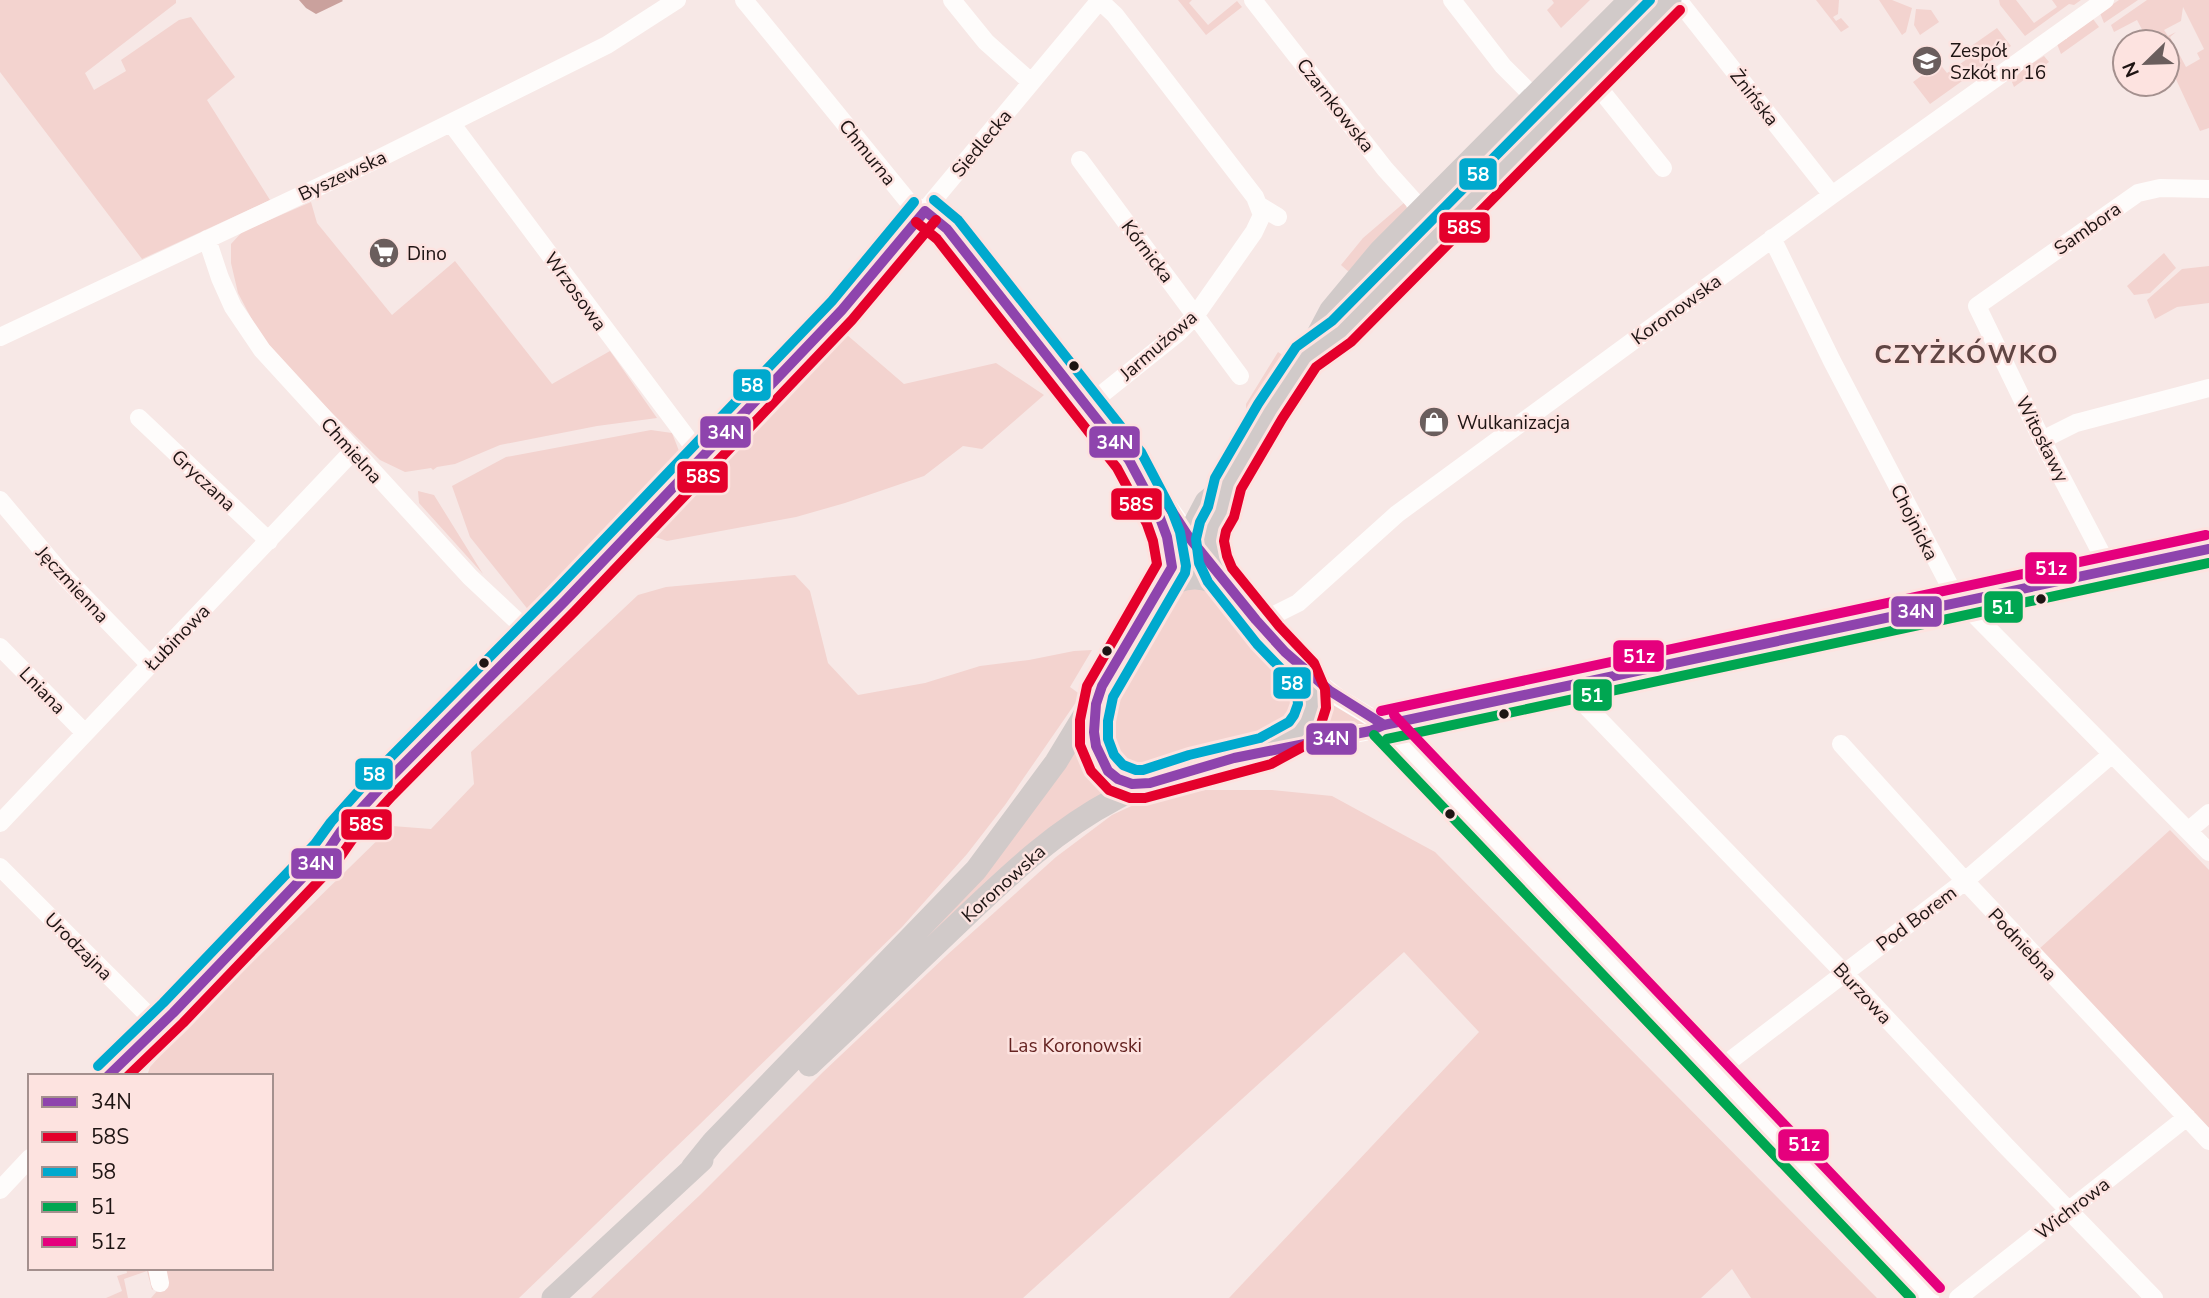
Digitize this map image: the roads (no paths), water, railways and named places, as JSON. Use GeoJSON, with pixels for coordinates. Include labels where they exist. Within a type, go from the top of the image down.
{"type":"FeatureCollection","features":[{"type":"Feature","properties":{"kind":"main road"},"geometry":{"type":"LineString","coordinates":[[1265,751],[1298,733],[1307,722],[1312,706],[1311,690],[1301,669],[1253,617],[1226,583],[1213,560],[1210,541],[1213,526],[1221,512],[1227,484],[1306,357],[1331,310],[1380,251],[1630,0]]}},
{"type":"Feature","properties":{"kind":"main road"},"geometry":{"type":"LineString","coordinates":[[1306,357],[1341,332],[1670,0]]}},
{"type":"Feature","properties":{"kind":"main road","name":"Koronowska"},"geometry":{"type":"LineString","coordinates":[[692,1168],[713,1142],[976,870],[1056,762],[1159,592],[1206,502],[1227,484]]}},
{"type":"Feature","properties":{"kind":"main road"},"geometry":{"type":"LineString","coordinates":[[1159,592],[1170,584],[1191,577],[1226,583]]}},
{"type":"Feature","properties":{"kind":"main road"},"geometry":{"type":"LineString","coordinates":[[1100,692],[1094,731],[1097,754],[1115,776],[1133,784],[1145,784]]}},
{"type":"Feature","properties":{"kind":"main road","name":"Koronowska"},"geometry":{"type":"LineString","coordinates":[[553,1298],[692,1168],[785,1088],[1036,851],[1100,807],[1145,784],[1265,751]]}},
{"type":"Feature","properties":{"kind":"street","name":"Byszewska"},"geometry":{"type":"LineString","coordinates":[[0,337],[451,123],[607,45],[677,0]]}},
{"type":"Feature","properties":{"kind":"street","name":"Chmurna"},"geometry":{"type":"LineString","coordinates":[[744,0],[907,200],[947,229],[1129,460],[1145,475],[1172,510],[1188,537],[1226,583]]}},
{"type":"Feature","properties":{"kind":"street"},"geometry":{"type":"LineString","coordinates":[[952,0],[986,42],[1031,82]]}},
{"type":"Feature","properties":{"kind":"street","name":"Czarnkowska"},"geometry":{"type":"LineString","coordinates":[[1253,0],[1385,169],[1421,209]]}},
{"type":"Feature","properties":{"kind":"street"},"geometry":{"type":"LineString","coordinates":[[1452,0],[1503,66],[1533,96]]}},
{"type":"Feature","properties":{"kind":"street","name":"Żnińska"},"geometry":{"type":"LineString","coordinates":[[1678,0],[1832,195]]}},
{"type":"Feature","properties":{"kind":"street","name":"Siedlecka"},"geometry":{"type":"LineString","coordinates":[[113,1073],[326,853],[341,831],[382,786],[532,635],[842,310],[1100,1]]}},
{"type":"Feature","properties":{"kind":"street"},"geometry":{"type":"LineString","coordinates":[[1100,1],[1123,26],[1260,206],[1278,217]]}},
{"type":"Feature","properties":{"kind":"street","name":"Koronowska"},"geometry":{"type":"LineString","coordinates":[[1253,617],[1272,616],[1304,598],[1397,514],[1772,238],[2104,1]]}},
{"type":"Feature","properties":{"kind":"street"},"geometry":{"type":"LineString","coordinates":[[1591,78],[1662,168]]}},
{"type":"Feature","properties":{"kind":"street","name":"Wrzosowa"},"geometry":{"type":"LineString","coordinates":[[451,123],[702,458]]}},
{"type":"Feature","properties":{"kind":"street","name":"Kórnicka"},"geometry":{"type":"LineString","coordinates":[[1080,160],[1240,376]]}},
{"type":"Feature","properties":{"kind":"street","name":"Sambora"},"geometry":{"type":"LineString","coordinates":[[1977,306],[2138,192],[2160,188],[2209,189]]}},
{"type":"Feature","properties":{"kind":"street","name":"Jarmużowa"},"geometry":{"type":"LineString","coordinates":[[1087,406],[1178,333],[1195,316],[1254,232],[1262,215],[1260,206]]}},
{"type":"Feature","properties":{"kind":"street","name":"Chojnicka"},"geometry":{"type":"LineString","coordinates":[[1772,238],[1945,580],[1962,603],[2209,852]]}},
{"type":"Feature","properties":{"kind":"street","name":"Chmielna"},"geometry":{"type":"LineString","coordinates":[[207,239],[220,278],[243,324],[262,350],[470,577],[532,635]]}},
{"type":"Feature","properties":{"kind":"street","name":"Witosławy"},"geometry":{"type":"LineString","coordinates":[[1977,306],[2042,440],[2111,572]]}},
{"type":"Feature","properties":{"kind":"street"},"geometry":{"type":"LineString","coordinates":[[2042,440],[2076,423],[2209,388]]}},
{"type":"Feature","properties":{"kind":"street","name":"Gryczana"},"geometry":{"type":"LineString","coordinates":[[139,418],[269,541]]}},
{"type":"Feature","properties":{"kind":"street","name":"Łubinowa"},"geometry":{"type":"LineString","coordinates":[[0,823],[353,451]]}},
{"type":"Feature","properties":{"kind":"street","name":"Chmurna"},"geometry":{"type":"LineString","coordinates":[[1129,460],[1160,517],[1167,537],[1172,567]]}},
{"type":"Feature","properties":{"kind":"street","name":"Jęczmienna"},"geometry":{"type":"LineString","coordinates":[[0,500],[63,575],[150,665]]}},
{"type":"Feature","properties":{"kind":"street","name":"Koronowska"},"geometry":{"type":"LineString","coordinates":[[1265,751],[1370,732],[1384,724],[2111,572],[2209,549]]}},
{"type":"Feature","properties":{"kind":"street","name":"Lniana"},"geometry":{"type":"LineString","coordinates":[[0,647],[85,733]]}},
{"type":"Feature","properties":{"kind":"street"},"geometry":{"type":"LineString","coordinates":[[1301,669],[1339,698],[1384,724],[1930,1298]]}},
{"type":"Feature","properties":{"kind":"street","name":"Burzowa"},"geometry":{"type":"LineString","coordinates":[[1580,683],[1588,708],[2154,1298]]}},
{"type":"Feature","properties":{"kind":"street","name":"Podniebna"},"geometry":{"type":"LineString","coordinates":[[1840,744],[2209,1141]]}},
{"type":"Feature","properties":{"kind":"street","name":"Pod Borem"},"geometry":{"type":"LineString","coordinates":[[1714,1073],[1965,881],[2112,754]]}},
{"type":"Feature","properties":{"kind":"street"},"geometry":{"type":"LineString","coordinates":[[2189,830],[2209,813]]}},
{"type":"Feature","properties":{"kind":"street","name":"Urodzajna"},"geometry":{"type":"LineString","coordinates":[[0,867],[158,1025]]}},
{"type":"Feature","properties":{"kind":"street","name":"Wichrowa"},"geometry":{"type":"LineString","coordinates":[[1958,1298],[2187,1117]]}},
{"type":"Feature","properties":{"kind":"street"},"geometry":{"type":"LineString","coordinates":[[0,1190],[28,1160]]}},
{"type":"Feature","properties":{"kind":"place","name":"Zespół Szkół nr 16"},"geometry":{"type":"Point","coordinates":[1927,61]}},
{"type":"Feature","properties":{"kind":"place","name":"Dino"},"geometry":{"type":"Point","coordinates":[384,253]}},
{"type":"Feature","properties":{"kind":"place","name":"Wulkanizacja"},"geometry":{"type":"Point","coordinates":[1434,422]}},
{"type":"Feature","properties":{"kind":"district","name":"CZYŻKÓWKO"},"geometry":{"type":"Point","coordinates":[1967,354]}},
{"type":"Feature","properties":{"kind":"park label","name":"Las Koronowski"},"geometry":{"type":"Point","coordinates":[1075,1045]}}]}
